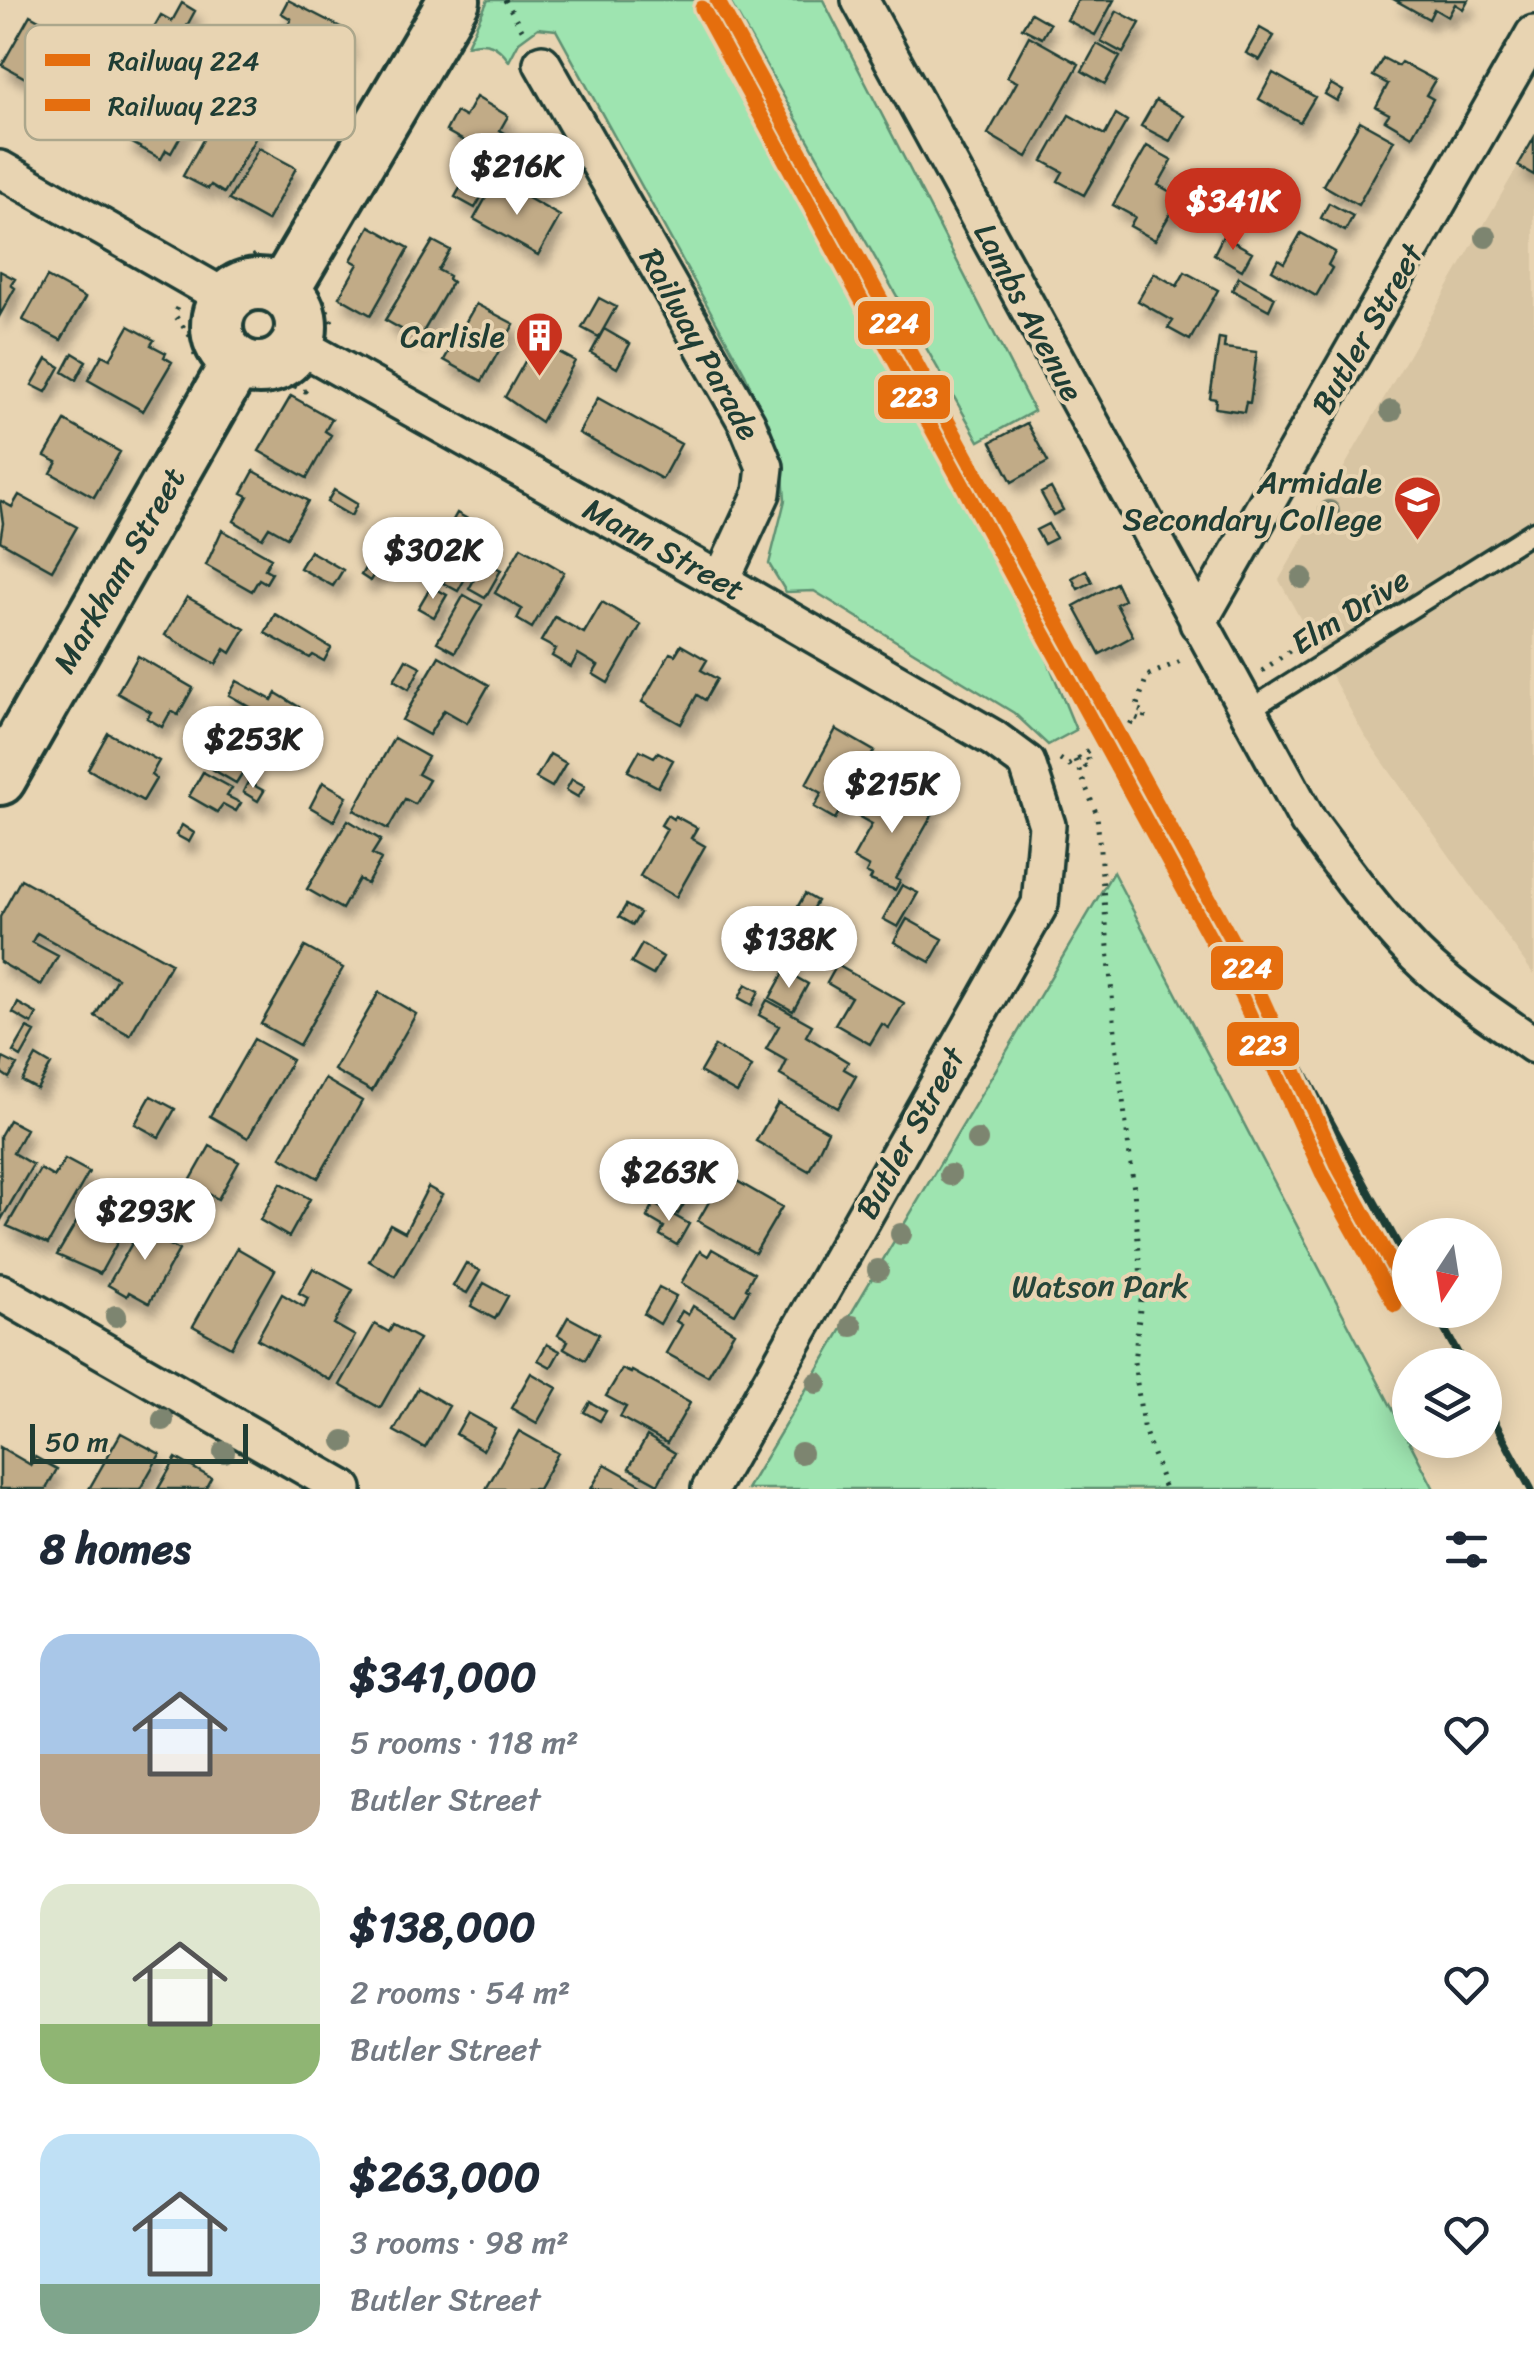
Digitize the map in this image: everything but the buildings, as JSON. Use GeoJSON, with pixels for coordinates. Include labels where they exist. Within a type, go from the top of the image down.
{"type":"FeatureCollection","features":[{"type":"Feature","properties":{"kind":"street","name":"Lambs Avenue"},"geometry":{"type":"LineString","coordinates":[[860,0],[1198,623]]}},
{"type":"Feature","properties":{"kind":"street"},"geometry":{"type":"LineString","coordinates":[[224,280],[217,328],[231,373],[313,355],[290,277],[452,2]]}},
{"type":"Feature","properties":{"kind":"street","name":"Butler Street"},"geometry":{"type":"LineString","coordinates":[[1198,623],[1534,34]]}},
{"type":"Feature","properties":{"kind":"street","name":"Railway Parade"},"geometry":{"type":"LineString","coordinates":[[535,51],[747,424],[765,467],[762,494],[721,581]]}},
{"type":"Feature","properties":{"kind":"street"},"geometry":{"type":"LineString","coordinates":[[0,170],[242,287],[290,277]]}},
{"type":"Feature","properties":{"kind":"street","name":"Mann Street"},"geometry":{"type":"LineString","coordinates":[[313,355],[721,581],[994,738],[1027,763]]}},
{"type":"Feature","properties":{"kind":"street","name":"Markham Street"},"geometry":{"type":"LineString","coordinates":[[0,778],[231,373]]}},
{"type":"Feature","properties":{"kind":"street"},"geometry":{"type":"LineString","coordinates":[[1198,623],[1250,710],[1308,821],[1366,898],[1418,957],[1534,1045]]}},
{"type":"Feature","properties":{"kind":"street","name":"Butler Street"},"geometry":{"type":"LineString","coordinates":[[710,1489],[1040,904],[1047,825],[1027,763]]}},
{"type":"Feature","properties":{"kind":"street"},"geometry":{"type":"LineString","coordinates":[[0,1292],[344,1489]]}},
{"type":"Feature","properties":{"kind":"lane","name":"Elm Drive"},"geometry":{"type":"LineString","coordinates":[[1250,710],[1534,531]]}},
{"type":"Feature","properties":{"kind":"path"},"geometry":{"type":"LineString","coordinates":[[504,0],[535,51]]}},
{"type":"Feature","properties":{"kind":"path"},"geometry":{"type":"LineString","coordinates":[[177,308],[174,314],[193,340],[231,373],[265,391],[291,384],[305,391],[313,355],[335,330],[290,277],[237,268],[224,280]]}},
{"type":"Feature","properties":{"kind":"path"},"geometry":{"type":"LineString","coordinates":[[1164,1489],[1144,1426],[1134,1362],[1142,1291],[1097,815],[1074,762],[1079,758],[1085,766],[1090,762],[1084,753],[1130,725],[1134,717],[1142,721],[1146,714],[1136,710],[1147,676],[1186,659],[1194,674]]}},
{"type":"Feature","properties":{"kind":"shaded area","name":"Armidale Secondary College"},"geometry":{"type":"Polygon","coordinates":[[[1534,138],[1534,975],[1364,735],[1279,580],[1534,138]]]}},
{"type":"Feature","properties":{"kind":"green space"},"geometry":{"type":"Polygon","coordinates":[[[488,0],[703,0],[1027,610],[1076,730],[1048,745],[1014,713],[814,591],[786,592],[769,564],[785,500],[782,462],[745,374],[556,30],[538,28],[519,42],[509,61],[491,45],[467,45],[488,0]]]}},
{"type":"Feature","properties":{"kind":"green space"},"geometry":{"type":"Polygon","coordinates":[[[729,0],[823,0],[1034,411],[979,441],[729,0]]]}},
{"type":"Feature","properties":{"kind":"green space","name":"Watson Park"},"geometry":{"type":"Polygon","coordinates":[[[1113,872],[1392,1408],[1392,1458],[1418,1458],[1434,1489],[747,1489],[1113,872]]]}},
{"type":"Feature","properties":{"kind":"railway"},"geometry":{"type":"LineString","coordinates":[[1254,981],[1392,1234]]}},
{"type":"Feature","properties":{"kind":"railway"},"geometry":{"type":"LineString","coordinates":[[1444,1328],[1455,1348]]}},
{"type":"Feature","properties":{"kind":"railway"},"geometry":{"type":"LineString","coordinates":[[1502,1435],[1531,1489]]}},
{"type":"Feature","properties":{"kind":"rail line","name":"224"},"geometry":{"type":"LineString","coordinates":[[717,0],[1254,981],[1340,1170],[1392,1264]]}},
{"type":"Feature","properties":{"kind":"rail line","name":"223"},"geometry":{"type":"LineString","coordinates":[[702,8],[1238,989],[1324,1177],[1392,1300]]}},
{"type":"Feature","properties":{"kind":"place","name":"Carlisle"},"geometry":{"type":"Point","coordinates":[540,378]}},
{"type":"Feature","properties":{"kind":"place","name":"Armidale Secondary College"},"geometry":{"type":"Point","coordinates":[1417,542]}}]}
